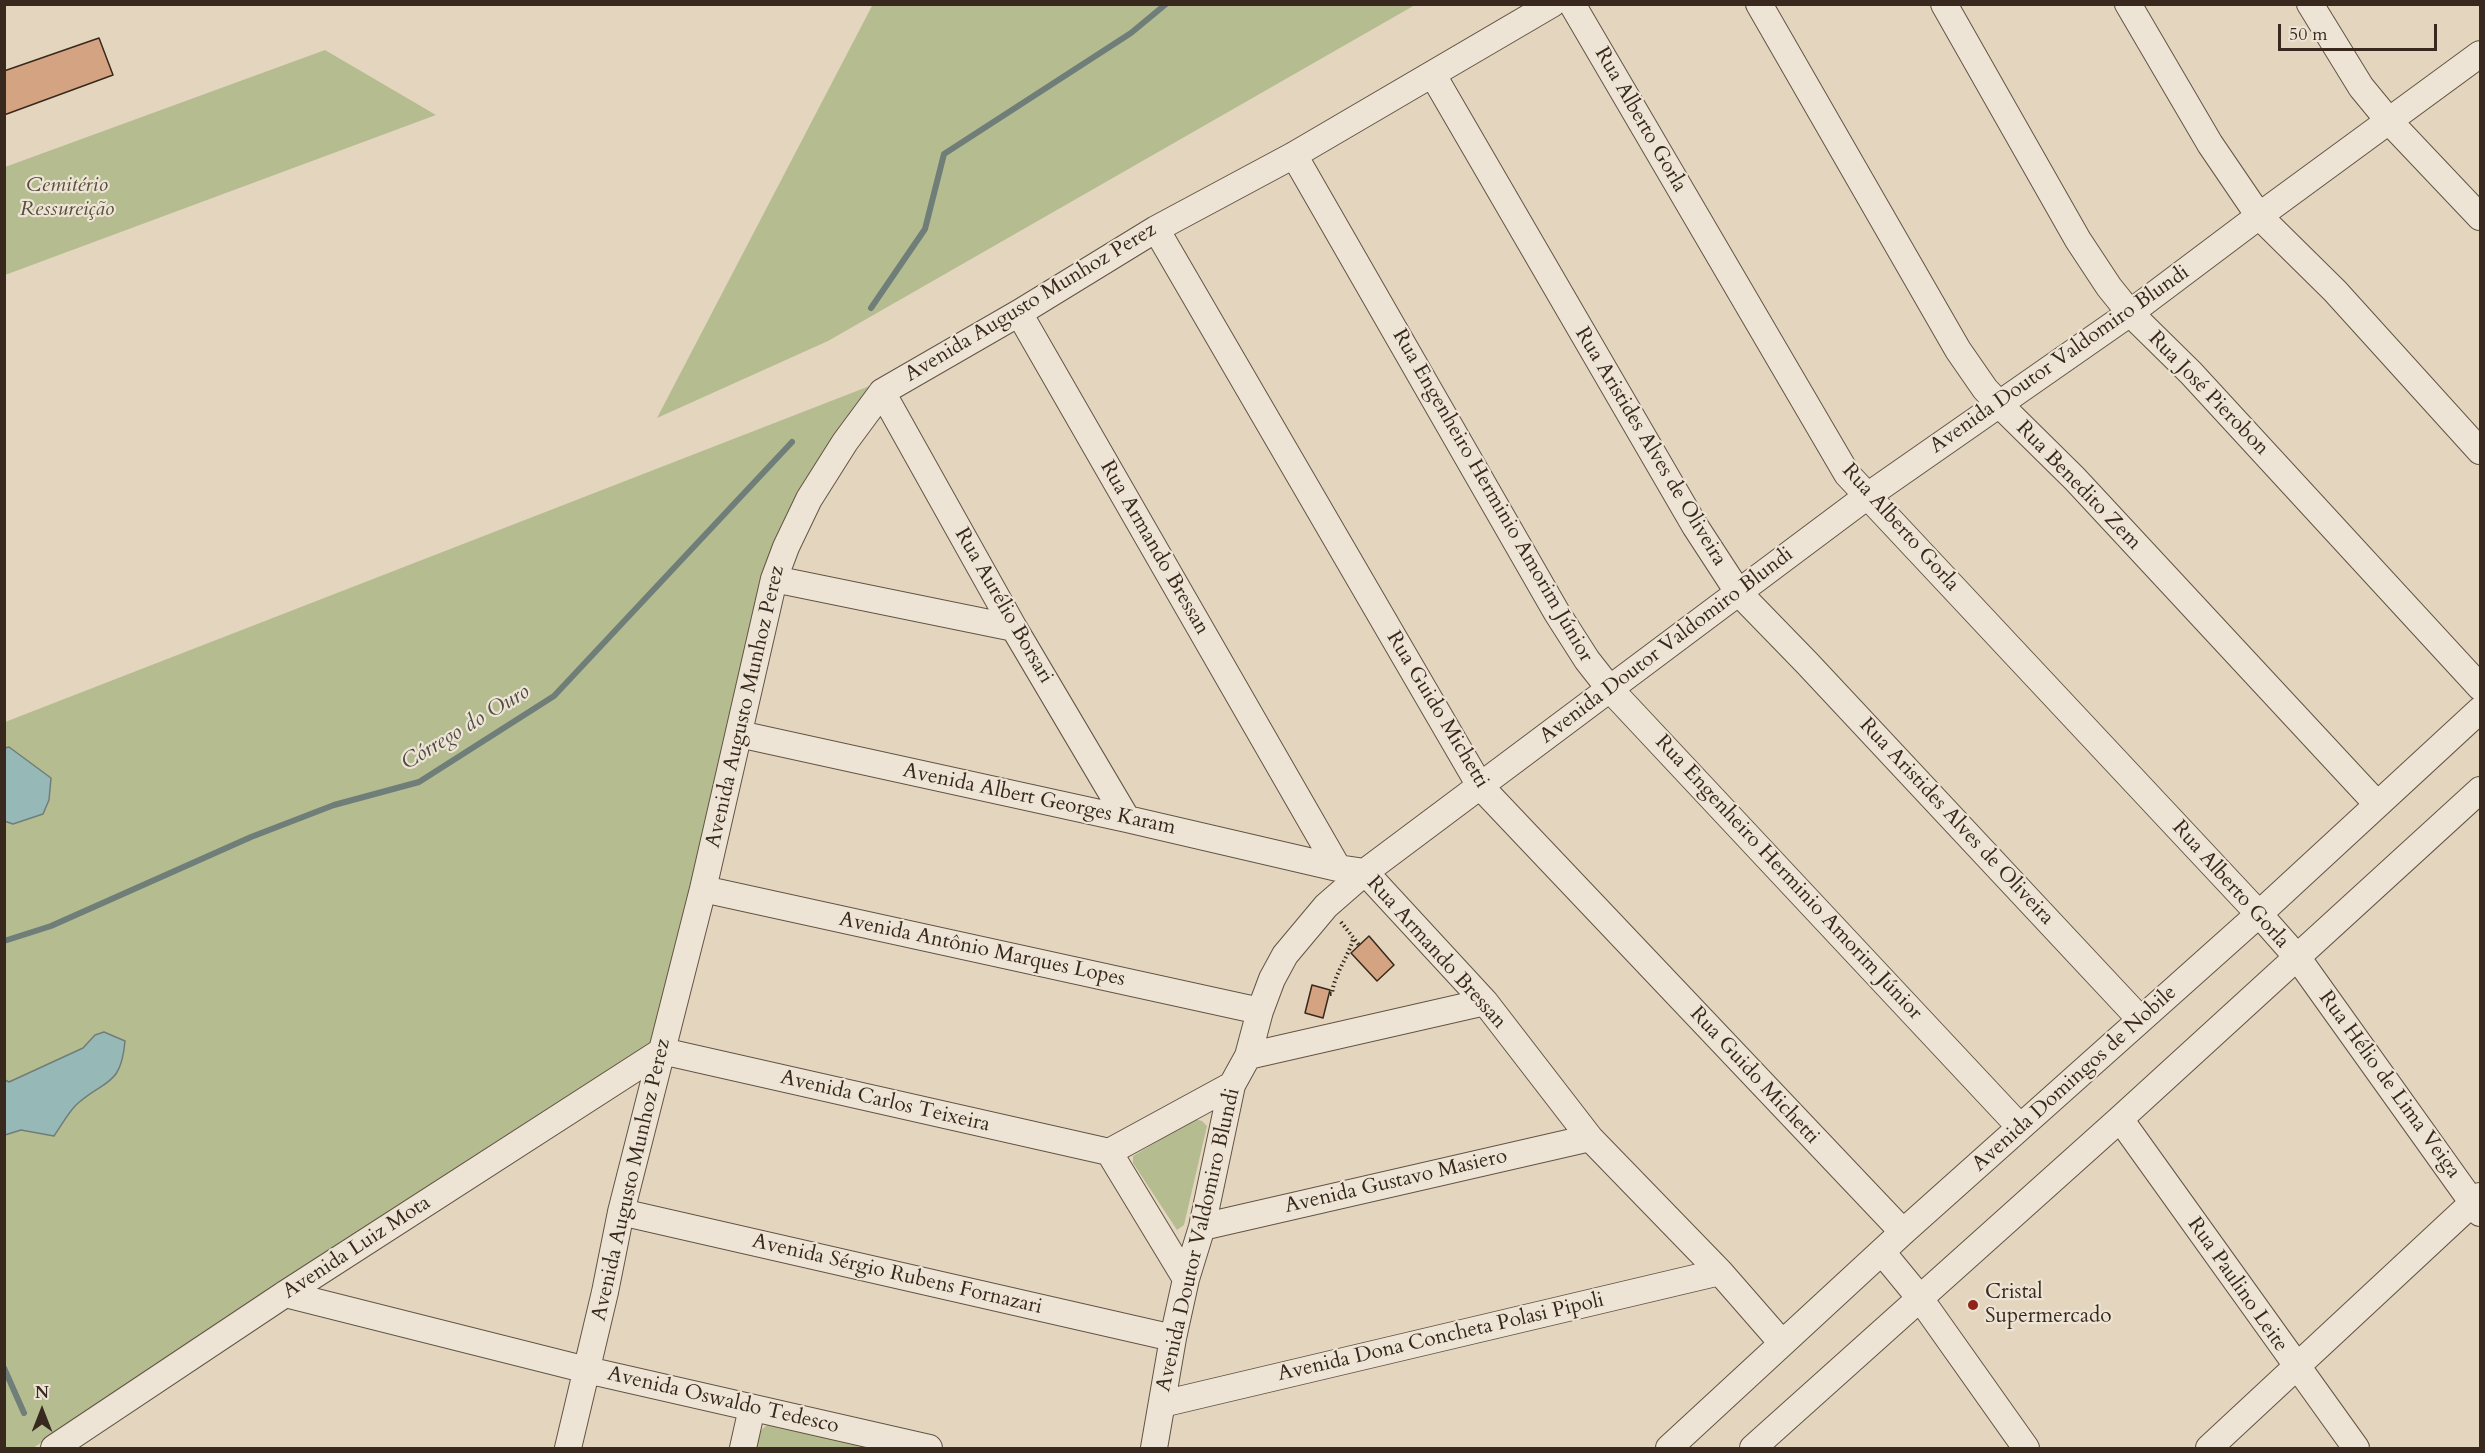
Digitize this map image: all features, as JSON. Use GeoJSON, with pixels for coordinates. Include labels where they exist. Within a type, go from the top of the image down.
{"type":"FeatureCollection","features":[{"type":"Feature","properties":{"kind":"street","name":"Avenida Augusto Munhoz Perez"},"geometry":{"type":"LineString","coordinates":[[568,1449],[621,1212],[703,889],[774,579],[786,547],[809,499],[845,442],[882,392],[1019,313],[1156,229],[1294,155],[1552,4]]}},
{"type":"Feature","properties":{"kind":"street","name":"Rua Alberto Gorla"},"geometry":{"type":"LineString","coordinates":[[1572,4],[1847,474],[1866,497],[1944,577],[2259,914],[2296,957]]}},
{"type":"Feature","properties":{"kind":"street","name":"Rua Benedito Zem"},"geometry":{"type":"LineString","coordinates":[[1759,4],[1958,350],[1985,389],[2083,488],[2377,804]]}},
{"type":"Feature","properties":{"kind":"street","name":"Rua José Pierobon"},"geometry":{"type":"LineString","coordinates":[[1944,4],[2079,240],[2109,287],[2130,313],[2191,373],[2481,687]]}},
{"type":"Feature","properties":{"kind":"street"},"geometry":{"type":"LineString","coordinates":[[2128,4],[2210,144],[2259,216],[2335,291],[2481,451]]}},
{"type":"Feature","properties":{"kind":"street"},"geometry":{"type":"LineString","coordinates":[[2310,4],[2361,87],[2389,121],[2481,217]]}},
{"type":"Feature","properties":{"kind":"street","name":"Avenida Doutor Valdomiro Blundi"},"geometry":{"type":"LineString","coordinates":[[1154,1449],[1173,1338],[1186,1279],[1202,1227],[1232,1085],[1248,1056],[1260,1011],[1272,979],[1285,955],[1326,906],[1365,872],[1866,497],[2130,313],[2481,54]]}},
{"type":"Feature","properties":{"kind":"street","name":"Rua Aristides Alves de Oliveira"},"geometry":{"type":"LineString","coordinates":[[1432,75],[1695,526],[1738,592],[2140,1019]]}},
{"type":"Feature","properties":{"kind":"street","name":"Rua Engenheiro Herminio Amorim Júnior"},"geometry":{"type":"LineString","coordinates":[[1294,155],[1557,613],[1587,660],[1609,688],[2020,1127]]}},
{"type":"Feature","properties":{"kind":"street","name":"Rua Guido Michetti"},"geometry":{"type":"LineString","coordinates":[[1156,229],[1480,786],[1903,1232]]}},
{"type":"Feature","properties":{"kind":"street","name":"Rua Armando Bressan"},"geometry":{"type":"LineString","coordinates":[[1019,313],[1338,868],[1365,872],[1485,1002],[1590,1138],[1720,1272],[1782,1343]]}},
{"type":"Feature","properties":{"kind":"street","name":"Rua Aurélio Borsari"},"geometry":{"type":"LineString","coordinates":[[882,392],[1014,628],[1127,819]]}},
{"type":"Feature","properties":{"kind":"street"},"geometry":{"type":"LineString","coordinates":[[774,579],[1014,628]]}},
{"type":"Feature","properties":{"kind":"street","name":"Avenida Domingos de Nobile"},"geometry":{"type":"LineString","coordinates":[[1669,1449],[1903,1232],[2259,914],[2481,710]]}},
{"type":"Feature","properties":{"kind":"street","name":"Avenida Albert Georges Karam"},"geometry":{"type":"LineString","coordinates":[[739,734],[1338,868]]}},
{"type":"Feature","properties":{"kind":"street"},"geometry":{"type":"LineString","coordinates":[[1753,1449],[1919,1297],[2120,1119],[2296,957],[2478,799]]}},
{"type":"Feature","properties":{"kind":"street","name":"Avenida Antônio Marques Lopes"},"geometry":{"type":"LineString","coordinates":[[703,889],[1260,1011]]}},
{"type":"Feature","properties":{"kind":"street","name":"Rua Hélio de Lima Veiga"},"geometry":{"type":"LineString","coordinates":[[2296,957],[2478,1204]]}},
{"type":"Feature","properties":{"kind":"street"},"geometry":{"type":"LineString","coordinates":[[1248,1056],[1485,1002]]}},
{"type":"Feature","properties":{"kind":"street","name":"Avenida Carlos Teixeira"},"geometry":{"type":"LineString","coordinates":[[662,1051],[1108,1152]]}},
{"type":"Feature","properties":{"kind":"street","name":"Avenida Luiz Mota"},"geometry":{"type":"LineString","coordinates":[[54,1449],[285,1294],[662,1051]]}},
{"type":"Feature","properties":{"kind":"street"},"geometry":{"type":"LineString","coordinates":[[1186,1279],[1108,1152],[1232,1085]]}},
{"type":"Feature","properties":{"kind":"street","name":"Rua Paulino Leite"},"geometry":{"type":"LineString","coordinates":[[2120,1119],[2295,1367],[2356,1449]]}},
{"type":"Feature","properties":{"kind":"street","name":"Avenida Gustavo Masiero"},"geometry":{"type":"LineString","coordinates":[[1202,1227],[1590,1138]]}},
{"type":"Feature","properties":{"kind":"street"},"geometry":{"type":"LineString","coordinates":[[2209,1449],[2295,1367],[2478,1204]]}},
{"type":"Feature","properties":{"kind":"street","name":"Avenida Sérgio Rubens Fornazari"},"geometry":{"type":"LineString","coordinates":[[621,1212],[1173,1338]]}},
{"type":"Feature","properties":{"kind":"street"},"geometry":{"type":"LineString","coordinates":[[1882,1252],[1919,1297],[2026,1449]]}},
{"type":"Feature","properties":{"kind":"street","name":"Avenida Dona Concheta Polasi Pipoli"},"geometry":{"type":"LineString","coordinates":[[1162,1404],[1720,1272]]}},
{"type":"Feature","properties":{"kind":"street","name":"Avenida Oswaldo Tedesco"},"geometry":{"type":"LineString","coordinates":[[285,1294],[587,1370],[929,1449]]}},
{"type":"Feature","properties":{"kind":"street"},"geometry":{"type":"LineString","coordinates":[[743,1449],[752,1408]]}},
{"type":"Feature","properties":{"kind":"path"},"geometry":{"type":"LineString","coordinates":[[1330,994],[1332,994],[1333,985],[1349,953],[1353,939],[1359,945]]}},
{"type":"Feature","properties":{"kind":"green space"},"geometry":{"type":"Polygon","coordinates":[[[873,4],[1415,5],[828,341],[657,418],[873,4]]]}},
{"type":"Feature","properties":{"kind":"green space","name":"Cemitério Ressureição"},"geometry":{"type":"Polygon","coordinates":[[[325,50],[436,115],[5,275],[5,167],[325,50]]]}},
{"type":"Feature","properties":{"kind":"green space"},"geometry":{"type":"Polygon","coordinates":[[[903,373],[858,409],[761,576],[736,735],[660,1050],[280,1286],[33,1448],[5,1448],[5,722],[903,373]]]}},
{"type":"Feature","properties":{"kind":"green space"},"geometry":{"type":"Polygon","coordinates":[[[1195,1119],[1207,1126],[1184,1225],[1177,1230],[1133,1163],[1133,1156],[1195,1119]]]}},
{"type":"Feature","properties":{"kind":"green space"},"geometry":{"type":"Polygon","coordinates":[[[768,1424],[888,1448],[754,1448],[760,1431],[768,1424]]]}},
{"type":"Feature","properties":{"kind":"water"},"geometry":{"type":"Polygon","coordinates":[[[9,747],[51,778],[49,800],[43,814],[13,824],[4,821],[5,748],[9,747]]]}},
{"type":"Feature","properties":{"kind":"water"},"geometry":{"type":"Polygon","coordinates":[[[104,1032],[125,1041],[120,1067],[115,1075],[76,1105],[54,1136],[21,1130],[5,1135],[5,1080],[9,1082],[83,1048],[95,1035],[104,1032]]]}},
{"type":"Feature","properties":{"kind":"building"},"geometry":{"type":"Polygon","coordinates":[[[99,38],[113,75],[4,115],[4,71],[99,38]]]}},
{"type":"Feature","properties":{"kind":"building"},"geometry":{"type":"Polygon","coordinates":[[[1369,936],[1394,965],[1377,981],[1351,953],[1369,936]]]}},
{"type":"Feature","properties":{"kind":"building"},"geometry":{"type":"Polygon","coordinates":[[[1312,985],[1330,990],[1323,1018],[1305,1013],[1312,985]]]}},
{"type":"Feature","properties":{"kind":"waterway"},"geometry":{"type":"LineString","coordinates":[[871,308],[925,229],[944,154],[1131,33],[1166,4]]}},
{"type":"Feature","properties":{"kind":"waterway","name":"Córrego do Ouro"},"geometry":{"type":"LineString","coordinates":[[4,941],[51,926],[251,837],[334,805],[419,782],[554,696],[792,442]]}},
{"type":"Feature","properties":{"kind":"waterway"},"geometry":{"type":"LineString","coordinates":[[4,1368],[24,1413]]}},
{"type":"Feature","properties":{"kind":"place","name":"Cristal Supermercado"},"geometry":{"type":"Point","coordinates":[1973,1305]}}]}
